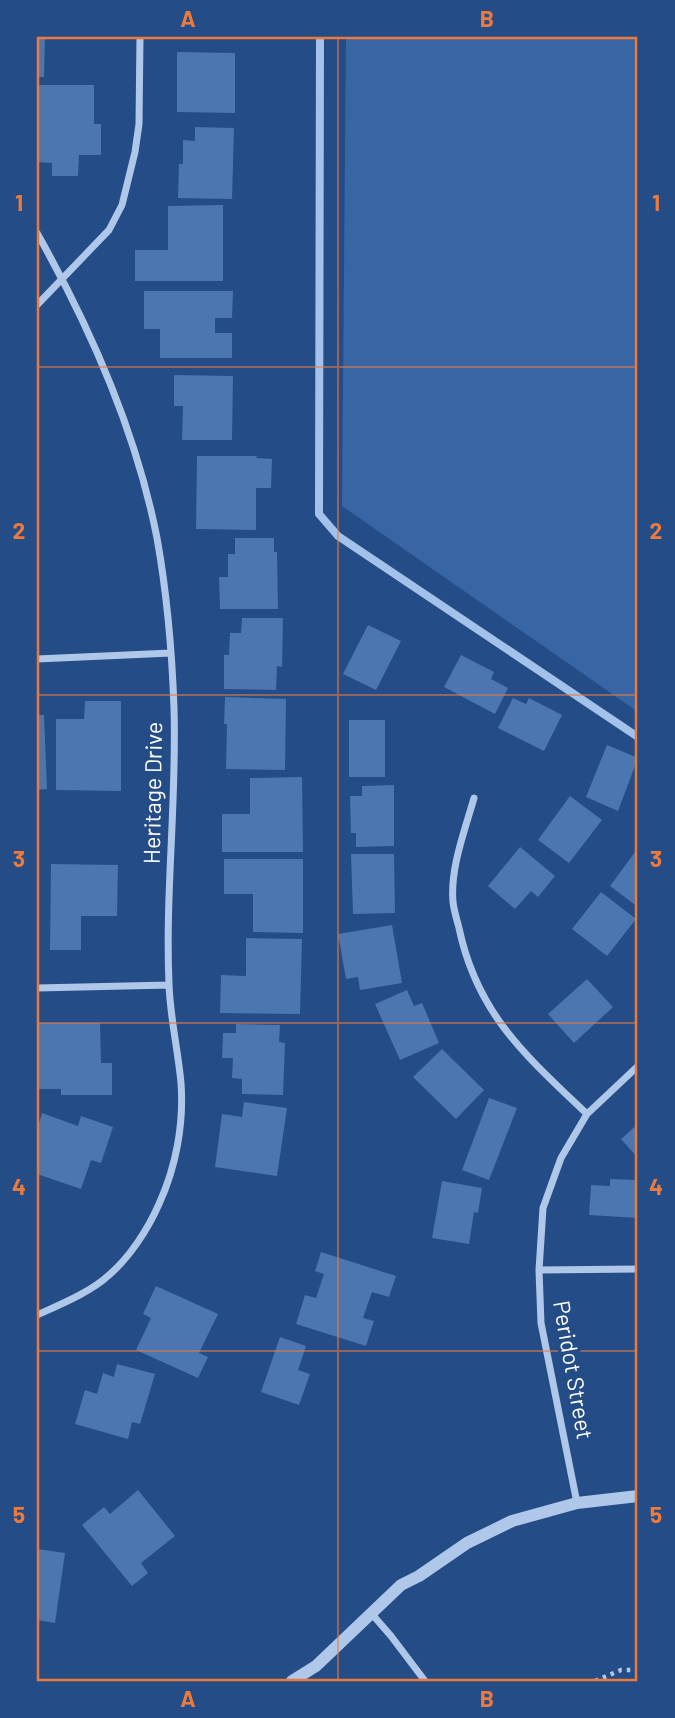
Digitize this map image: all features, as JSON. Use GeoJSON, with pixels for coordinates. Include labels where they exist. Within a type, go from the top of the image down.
{"type":"FeatureCollection","features":[{"type":"Feature","properties":{"kind":"street"},"geometry":{"type":"LineString","coordinates":[[37,305],[109,230],[122,205],[139,124],[140,37]]}},
{"type":"Feature","properties":{"kind":"street","name":"Heritage Drive"},"geometry":{"type":"LineString","coordinates":[[37,233],[62,278],[117,401],[138,464],[156,537],[168,613],[174,711],[169,985],[181,1086],[177,1152],[159,1204],[136,1244],[108,1276],[64,1303],[37,1315]]}},
{"type":"Feature","properties":{"kind":"street"},"geometry":{"type":"LineString","coordinates":[[37,659],[171,653]]}},
{"type":"Feature","properties":{"kind":"street"},"geometry":{"type":"LineString","coordinates":[[474,798],[456,865],[453,901],[471,974],[488,1005],[510,1036],[535,1065],[587,1114]]}},
{"type":"Feature","properties":{"kind":"street"},"geometry":{"type":"LineString","coordinates":[[37,988],[169,985]]}},
{"type":"Feature","properties":{"kind":"street","name":"Peridot Street"},"geometry":{"type":"LineString","coordinates":[[577,1503],[541,1323],[539,1270],[543,1208],[561,1158],[587,1114],[638,1066]]}},
{"type":"Feature","properties":{"kind":"street"},"geometry":{"type":"LineString","coordinates":[[539,1270],[638,1269]]}},
{"type":"Feature","properties":{"kind":"street"},"geometry":{"type":"LineString","coordinates":[[292,1681],[316,1666],[401,1585],[467,1543],[512,1521],[577,1503],[638,1496]]}},
{"type":"Feature","properties":{"kind":"street"},"geometry":{"type":"LineString","coordinates":[[371,1614],[425,1681]]}},
{"type":"Feature","properties":{"kind":"path"},"geometry":{"type":"LineString","coordinates":[[595,1681],[621,1670],[638,1670]]}},
{"type":"Feature","properties":{"kind":"shaded area"},"geometry":{"type":"Polygon","coordinates":[[[346,37],[638,37],[638,712],[342,506],[346,37]]]}},
{"type":"Feature","properties":{"kind":"building"},"geometry":{"type":"Polygon","coordinates":[[[37,37],[45,37],[44,77],[37,77],[37,37]]]}},
{"type":"Feature","properties":{"kind":"building"},"geometry":{"type":"Polygon","coordinates":[[[177,52],[235,53],[235,113],[177,112],[177,52]]]}},
{"type":"Feature","properties":{"kind":"building"},"geometry":{"type":"Polygon","coordinates":[[[37,85],[94,85],[94,124],[101,124],[101,155],[79,155],[78,176],[52,176],[52,163],[37,162],[37,85]]]}},
{"type":"Feature","properties":{"kind":"building"},"geometry":{"type":"Polygon","coordinates":[[[195,127],[234,128],[232,199],[178,198],[183,140],[195,141],[195,127]]]}},
{"type":"Feature","properties":{"kind":"building"},"geometry":{"type":"Polygon","coordinates":[[[223,205],[223,281],[135,281],[135,250],[168,250],[168,206],[223,205]]]}},
{"type":"Feature","properties":{"kind":"building"},"geometry":{"type":"Polygon","coordinates":[[[144,291],[233,291],[232,318],[215,318],[215,333],[232,333],[232,358],[160,358],[160,329],[144,329],[144,291]]]}},
{"type":"Feature","properties":{"kind":"building"},"geometry":{"type":"Polygon","coordinates":[[[174,375],[233,376],[232,440],[182,440],[183,406],[174,406],[174,375]]]}},
{"type":"Feature","properties":{"kind":"building"},"geometry":{"type":"Polygon","coordinates":[[[197,456],[257,456],[256,458],[272,459],[271,488],[256,488],[256,530],[196,529],[197,456]]]}},
{"type":"Feature","properties":{"kind":"building"},"geometry":{"type":"Polygon","coordinates":[[[235,538],[274,538],[274,552],[277,552],[278,609],[220,609],[219,577],[228,577],[228,554],[235,554],[235,538]]]}},
{"type":"Feature","properties":{"kind":"building"},"geometry":{"type":"Polygon","coordinates":[[[242,618],[283,618],[282,667],[277,666],[276,690],[224,689],[224,655],[229,655],[230,633],[241,633],[242,618]]]}},
{"type":"Feature","properties":{"kind":"building"},"geometry":{"type":"Polygon","coordinates":[[[368,625],[401,641],[376,690],[343,674],[368,625]]]}},
{"type":"Feature","properties":{"kind":"building"},"geometry":{"type":"Polygon","coordinates":[[[461,655],[494,672],[491,679],[508,688],[495,714],[444,687],[461,655]]]}},
{"type":"Feature","properties":{"kind":"building"},"geometry":{"type":"Polygon","coordinates":[[[225,697],[286,699],[285,770],[226,769],[225,697]]]}},
{"type":"Feature","properties":{"kind":"building"},"geometry":{"type":"Polygon","coordinates":[[[513,698],[526,704],[529,698],[562,715],[544,751],[498,728],[513,698]]]}},
{"type":"Feature","properties":{"kind":"building"},"geometry":{"type":"Polygon","coordinates":[[[85,701],[121,701],[121,791],[56,790],[56,719],[84,719],[85,701]]]}},
{"type":"Feature","properties":{"kind":"building"},"geometry":{"type":"Polygon","coordinates":[[[37,715],[44,715],[47,789],[37,790],[37,715]]]}},
{"type":"Feature","properties":{"kind":"building"},"geometry":{"type":"Polygon","coordinates":[[[349,720],[385,720],[385,777],[349,777],[349,720]]]}},
{"type":"Feature","properties":{"kind":"building"},"geometry":{"type":"Polygon","coordinates":[[[607,745],[638,758],[618,811],[586,797],[607,745]]]}},
{"type":"Feature","properties":{"kind":"building"},"geometry":{"type":"Polygon","coordinates":[[[302,777],[303,852],[222,852],[222,814],[250,814],[250,778],[302,777]]]}},
{"type":"Feature","properties":{"kind":"building"},"geometry":{"type":"Polygon","coordinates":[[[394,785],[394,846],[356,847],[356,833],[351,833],[350,796],[362,796],[362,786],[394,785]]]}},
{"type":"Feature","properties":{"kind":"building"},"geometry":{"type":"Polygon","coordinates":[[[570,796],[602,820],[569,863],[538,840],[570,796]]]}},
{"type":"Feature","properties":{"kind":"building"},"geometry":{"type":"Polygon","coordinates":[[[520,847],[555,876],[538,897],[531,891],[515,909],[488,886],[520,847]]]}},
{"type":"Feature","properties":{"kind":"building"},"geometry":{"type":"Polygon","coordinates":[[[638,848],[638,907],[610,886],[638,848]]]}},
{"type":"Feature","properties":{"kind":"building"},"geometry":{"type":"Polygon","coordinates":[[[351,854],[394,854],[395,913],[353,914],[351,854]]]}},
{"type":"Feature","properties":{"kind":"building"},"geometry":{"type":"Polygon","coordinates":[[[224,859],[303,859],[303,933],[253,932],[253,894],[224,894],[224,859]]]}},
{"type":"Feature","properties":{"kind":"building"},"geometry":{"type":"Polygon","coordinates":[[[51,864],[118,865],[117,916],[81,916],[81,950],[50,950],[51,864]]]}},
{"type":"Feature","properties":{"kind":"building"},"geometry":{"type":"Polygon","coordinates":[[[601,892],[636,919],[607,956],[572,929],[601,892]]]}},
{"type":"Feature","properties":{"kind":"building"},"geometry":{"type":"Polygon","coordinates":[[[392,925],[402,983],[360,990],[358,977],[346,979],[338,934],[392,925]]]}},
{"type":"Feature","properties":{"kind":"building"},"geometry":{"type":"Polygon","coordinates":[[[246,938],[302,939],[300,1014],[220,1013],[221,975],[246,976],[246,938]]]}},
{"type":"Feature","properties":{"kind":"building"},"geometry":{"type":"Polygon","coordinates":[[[587,979],[613,1007],[574,1043],[548,1014],[587,979]]]}},
{"type":"Feature","properties":{"kind":"building"},"geometry":{"type":"Polygon","coordinates":[[[407,990],[414,1006],[422,1003],[439,1043],[400,1060],[375,1004],[407,990]]]}},
{"type":"Feature","properties":{"kind":"building"},"geometry":{"type":"Polygon","coordinates":[[[38,1023],[100,1023],[101,1063],[112,1063],[112,1095],[61,1095],[61,1089],[38,1089],[38,1023]]]}},
{"type":"Feature","properties":{"kind":"building"},"geometry":{"type":"Polygon","coordinates":[[[236,1024],[280,1025],[279,1042],[285,1043],[283,1095],[242,1094],[242,1079],[232,1078],[233,1058],[222,1058],[223,1033],[236,1033],[236,1024]]]}},
{"type":"Feature","properties":{"kind":"building"},"geometry":{"type":"Polygon","coordinates":[[[442,1049],[484,1090],[456,1119],[413,1077],[442,1049]]]}},
{"type":"Feature","properties":{"kind":"building"},"geometry":{"type":"Polygon","coordinates":[[[489,1098],[517,1108],[489,1180],[462,1170],[489,1098]]]}},
{"type":"Feature","properties":{"kind":"building"},"geometry":{"type":"Polygon","coordinates":[[[244,1102],[287,1108],[277,1176],[215,1167],[222,1114],[242,1117],[244,1102]]]}},
{"type":"Feature","properties":{"kind":"building"},"geometry":{"type":"Polygon","coordinates":[[[42,1113],[78,1126],[81,1116],[113,1127],[101,1163],[91,1160],[81,1189],[37,1174],[37,1130],[42,1113]]]}},
{"type":"Feature","properties":{"kind":"building"},"geometry":{"type":"Polygon","coordinates":[[[638,1124],[638,1158],[621,1139],[638,1124]]]}},
{"type":"Feature","properties":{"kind":"building"},"geometry":{"type":"Polygon","coordinates":[[[610,1179],[638,1180],[638,1218],[589,1215],[591,1185],[610,1186],[610,1179]]]}},
{"type":"Feature","properties":{"kind":"building"},"geometry":{"type":"Polygon","coordinates":[[[442,1181],[482,1188],[478,1213],[474,1212],[469,1244],[432,1238],[442,1181]]]}},
{"type":"Feature","properties":{"kind":"building"},"geometry":{"type":"Polygon","coordinates":[[[321,1252],[396,1276],[389,1297],[372,1292],[363,1318],[374,1321],[366,1346],[296,1324],[305,1295],[316,1298],[324,1274],[315,1271],[321,1252]]]}},
{"type":"Feature","properties":{"kind":"building"},"geometry":{"type":"Polygon","coordinates":[[[156,1286],[218,1314],[199,1353],[208,1357],[198,1378],[136,1350],[151,1318],[143,1314],[156,1286]]]}},
{"type":"Feature","properties":{"kind":"building"},"geometry":{"type":"Polygon","coordinates":[[[280,1337],[306,1346],[298,1370],[310,1374],[299,1405],[261,1392],[280,1337]]]}},
{"type":"Feature","properties":{"kind":"building"},"geometry":{"type":"Polygon","coordinates":[[[117,1364],[155,1374],[140,1424],[132,1422],[128,1439],[75,1424],[85,1390],[97,1394],[103,1373],[114,1377],[117,1364]]]}},
{"type":"Feature","properties":{"kind":"building"},"geometry":{"type":"Polygon","coordinates":[[[138,1490],[175,1536],[141,1563],[148,1573],[132,1586],[82,1525],[104,1507],[110,1514],[138,1490]]]}},
{"type":"Feature","properties":{"kind":"building"},"geometry":{"type":"Polygon","coordinates":[[[37,1549],[65,1553],[55,1623],[37,1620],[37,1549]]]}},
{"type":"Feature","properties":{"kind":"waterway"},"geometry":{"type":"LineString","coordinates":[[320,37],[319,514],[338,536],[638,737]]}}]}
